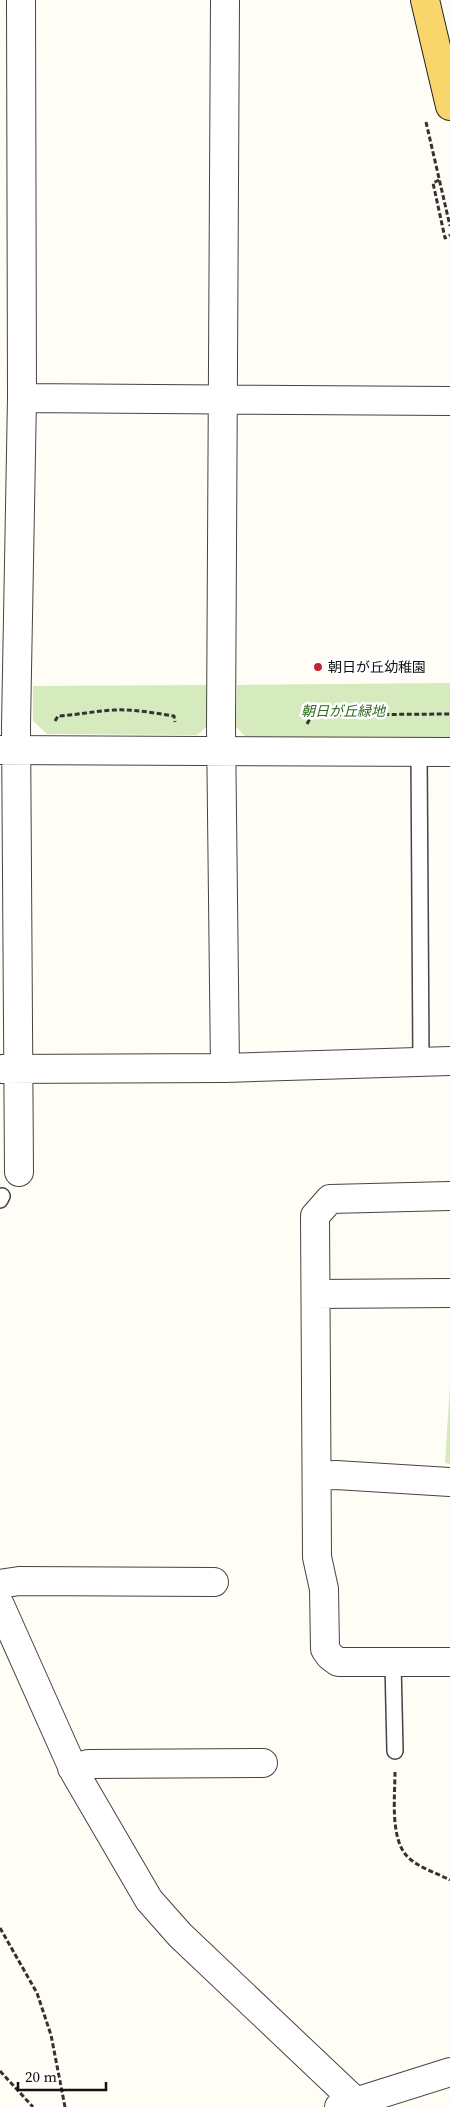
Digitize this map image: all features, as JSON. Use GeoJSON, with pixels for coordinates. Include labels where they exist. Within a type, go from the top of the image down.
{"type":"FeatureCollection","features":[{"type":"Feature","properties":{"kind":"main road"},"geometry":{"type":"LineString","coordinates":[[425,0],[450,106]]}},
{"type":"Feature","properties":{"kind":"street"},"geometry":{"type":"LineString","coordinates":[[19,1172],[9,1069],[8,750],[22,398],[21,0]]}},
{"type":"Feature","properties":{"kind":"street"},"geometry":{"type":"LineString","coordinates":[[225,0],[221,752],[225,1068]]}},
{"type":"Feature","properties":{"kind":"street"},"geometry":{"type":"LineString","coordinates":[[22,398],[224,401],[450,400]]}},
{"type":"Feature","properties":{"kind":"street"},"geometry":{"type":"LineString","coordinates":[[8,750],[450,752]]}},
{"type":"Feature","properties":{"kind":"street"},"geometry":{"type":"LineString","coordinates":[[9,1069],[225,1068],[450,1061]]}},
{"type":"Feature","properties":{"kind":"street"},"geometry":{"type":"LineString","coordinates":[[450,1196],[330,1199],[315,1216],[317,1557],[324,1589],[325,1649],[338,1662],[450,1662]]}},
{"type":"Feature","properties":{"kind":"street"},"geometry":{"type":"LineString","coordinates":[[316,1294],[450,1292]]}},
{"type":"Feature","properties":{"kind":"street"},"geometry":{"type":"LineString","coordinates":[[318,1476],[336,1475],[450,1482]]}},
{"type":"Feature","properties":{"kind":"street"},"geometry":{"type":"LineString","coordinates":[[0,1584],[19,1581],[214,1582]]}},
{"type":"Feature","properties":{"kind":"street"},"geometry":{"type":"LineString","coordinates":[[0,1605],[72,1768],[149,1900],[180,1935],[347,2104],[450,2072]]}},
{"type":"Feature","properties":{"kind":"street"},"geometry":{"type":"LineString","coordinates":[[72,1768],[88,1764],[263,1764]]}},
{"type":"Feature","properties":{"kind":"lane"},"geometry":{"type":"LineString","coordinates":[[419,752],[421,1061]]}},
{"type":"Feature","properties":{"kind":"lane"},"geometry":{"type":"LineString","coordinates":[[393,1663],[395,1751]]}},
{"type":"Feature","properties":{"kind":"path"},"geometry":{"type":"LineString","coordinates":[[439,180],[433,183],[445,238],[450,235]]}},
{"type":"Feature","properties":{"kind":"path"},"geometry":{"type":"LineString","coordinates":[[395,1751],[395,1823],[401,1845],[406,1855],[450,1880]]}},
{"type":"Feature","properties":{"kind":"path"},"geometry":{"type":"LineString","coordinates":[[0,1928],[36,1993],[51,2035],[65,2107]]}},
{"type":"Feature","properties":{"kind":"path"},"geometry":{"type":"LineString","coordinates":[[0,2071],[33,2107]]}},
{"type":"Feature","properties":{"kind":"green space","name":"朝日が丘緑地"},"geometry":{"type":"Polygon","coordinates":[[[450,683],[450,738],[248,739],[236,727],[237,685],[450,683]]]}},
{"type":"Feature","properties":{"kind":"green space"},"geometry":{"type":"Polygon","coordinates":[[[207,685],[209,725],[197,735],[47,734],[33,721],[33,686],[207,685]]]}},
{"type":"Feature","properties":{"kind":"green space"},"geometry":{"type":"Polygon","coordinates":[[[450,1383],[450,1464],[445,1463],[450,1383]]]}},
{"type":"Feature","properties":{"kind":"place","name":"朝日が丘幼稚園"},"geometry":{"type":"Point","coordinates":[318,667]}}]}
